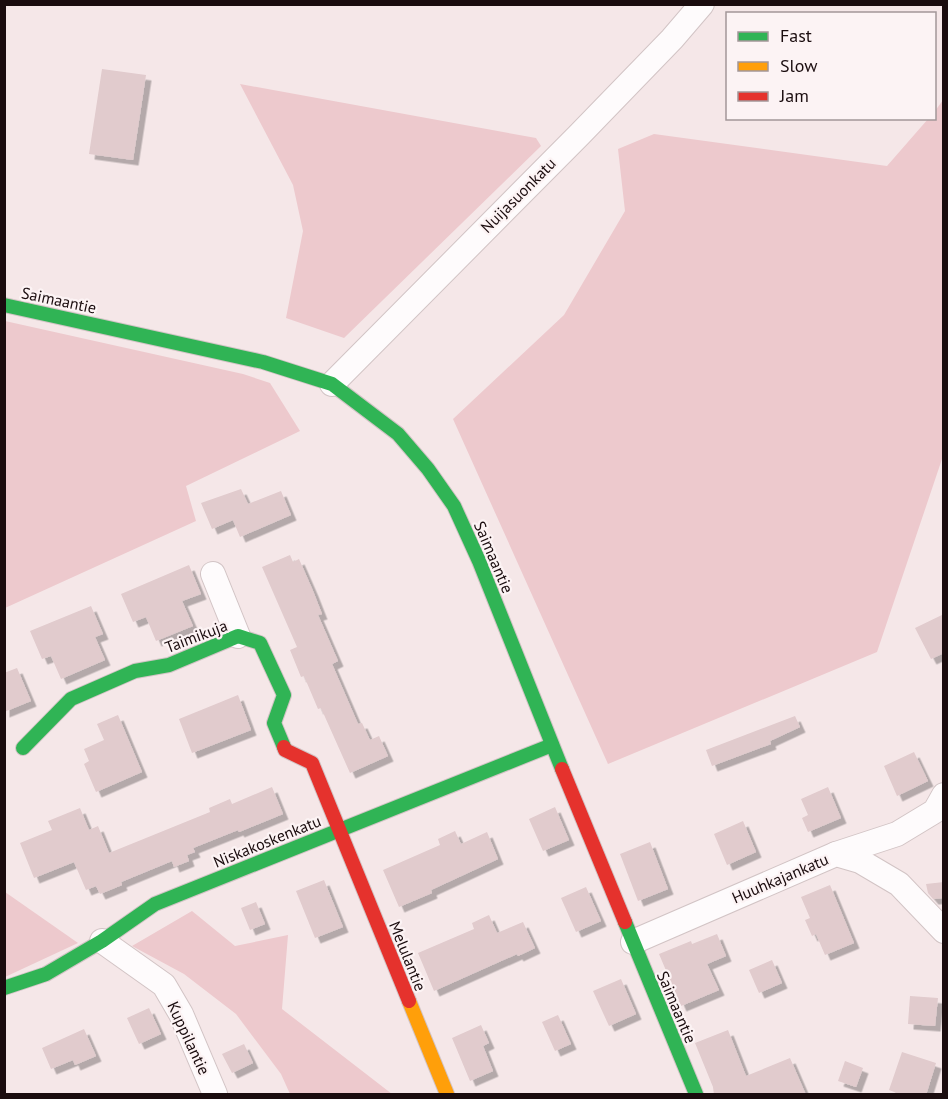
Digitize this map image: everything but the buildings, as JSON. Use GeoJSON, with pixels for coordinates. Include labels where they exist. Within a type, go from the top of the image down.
{"type":"FeatureCollection","features":[{"type":"Feature","properties":{"kind":"street","name":"Nuijasuonkatu"},"geometry":{"type":"LineString","coordinates":[[332,384],[672,39],[702,4]]}},
{"type":"Feature","properties":{"kind":"street","name":"Saimaantie"},"geometry":{"type":"LineString","coordinates":[[4,305],[263,362],[332,384],[398,435],[429,469],[454,506],[479,561],[696,1095]]}},
{"type":"Feature","properties":{"kind":"street"},"geometry":{"type":"LineString","coordinates":[[213,574],[238,636]]}},
{"type":"Feature","properties":{"kind":"street","name":"Taimikuja"},"geometry":{"type":"LineString","coordinates":[[23,748],[71,699],[135,671],[169,665],[238,636],[260,643],[284,695],[274,723],[285,750],[312,763],[340,830]]}},
{"type":"Feature","properties":{"kind":"street","name":"Niskakoskenkatu"},"geometry":{"type":"LineString","coordinates":[[4,988],[46,974],[102,941],[154,904],[552,745]]}},
{"type":"Feature","properties":{"kind":"street"},"geometry":{"type":"LineString","coordinates":[[836,854],[897,834],[935,811],[944,795]]}},
{"type":"Feature","properties":{"kind":"street","name":"Melulantie"},"geometry":{"type":"LineString","coordinates":[[340,830],[447,1095]]}},
{"type":"Feature","properties":{"kind":"street","name":"Huuhkajankatu"},"geometry":{"type":"LineString","coordinates":[[633,942],[836,854],[860,861],[899,884],[944,931]]}},
{"type":"Feature","properties":{"kind":"street","name":"Kuppilantie"},"geometry":{"type":"LineString","coordinates":[[102,941],[164,985],[181,1014],[215,1095]]}},
{"type":"Feature","properties":{"kind":"shaded area"},"geometry":{"type":"Polygon","coordinates":[[[240,84],[536,138],[541,146],[344,338],[286,318],[303,231],[293,185],[240,84]]]}},
{"type":"Feature","properties":{"kind":"shaded area"},"geometry":{"type":"Polygon","coordinates":[[[943,100],[943,456],[877,652],[608,764],[453,419],[564,315],[625,211],[618,149],[654,134],[887,166],[927,120],[936,120],[936,110],[943,100]]]}},
{"type":"Feature","properties":{"kind":"shaded area"},"geometry":{"type":"Polygon","coordinates":[[[5,321],[243,374],[270,383],[300,431],[186,486],[196,521],[5,608],[5,321]]]}},
{"type":"Feature","properties":{"kind":"shaded area"},"geometry":{"type":"Polygon","coordinates":[[[5,892],[78,943],[5,977],[5,892]]]}},
{"type":"Feature","properties":{"kind":"shaded area"},"geometry":{"type":"Polygon","coordinates":[[[192,911],[235,946],[288,935],[282,1009],[392,1094],[290,1094],[281,1074],[236,1014],[184,974],[132,946],[192,911]]]}},
{"type":"Feature","properties":{"kind":"traffic: fast"},"geometry":{"type":"LineString","coordinates":[[4,305],[263,362],[332,384],[398,434],[428,469],[454,506],[479,561],[562,769]]}},
{"type":"Feature","properties":{"kind":"traffic: fast"},"geometry":{"type":"LineString","coordinates":[[23,748],[71,699],[135,671],[169,665],[238,636],[260,643],[284,695],[274,723],[284,747]]}},
{"type":"Feature","properties":{"kind":"traffic: fast"},"geometry":{"type":"LineString","coordinates":[[4,988],[46,974],[102,941],[155,904],[552,745]]}},
{"type":"Feature","properties":{"kind":"traffic: fast"},"geometry":{"type":"LineString","coordinates":[[625,922],[696,1094]]}},
{"type":"Feature","properties":{"kind":"traffic: slow"},"geometry":{"type":"LineString","coordinates":[[409,1001],[447,1094]]}},
{"type":"Feature","properties":{"kind":"traffic: jam"},"geometry":{"type":"LineString","coordinates":[[284,747],[285,750],[312,763],[409,1001]]}},
{"type":"Feature","properties":{"kind":"traffic: jam"},"geometry":{"type":"LineString","coordinates":[[562,769],[625,922]]}}]}
